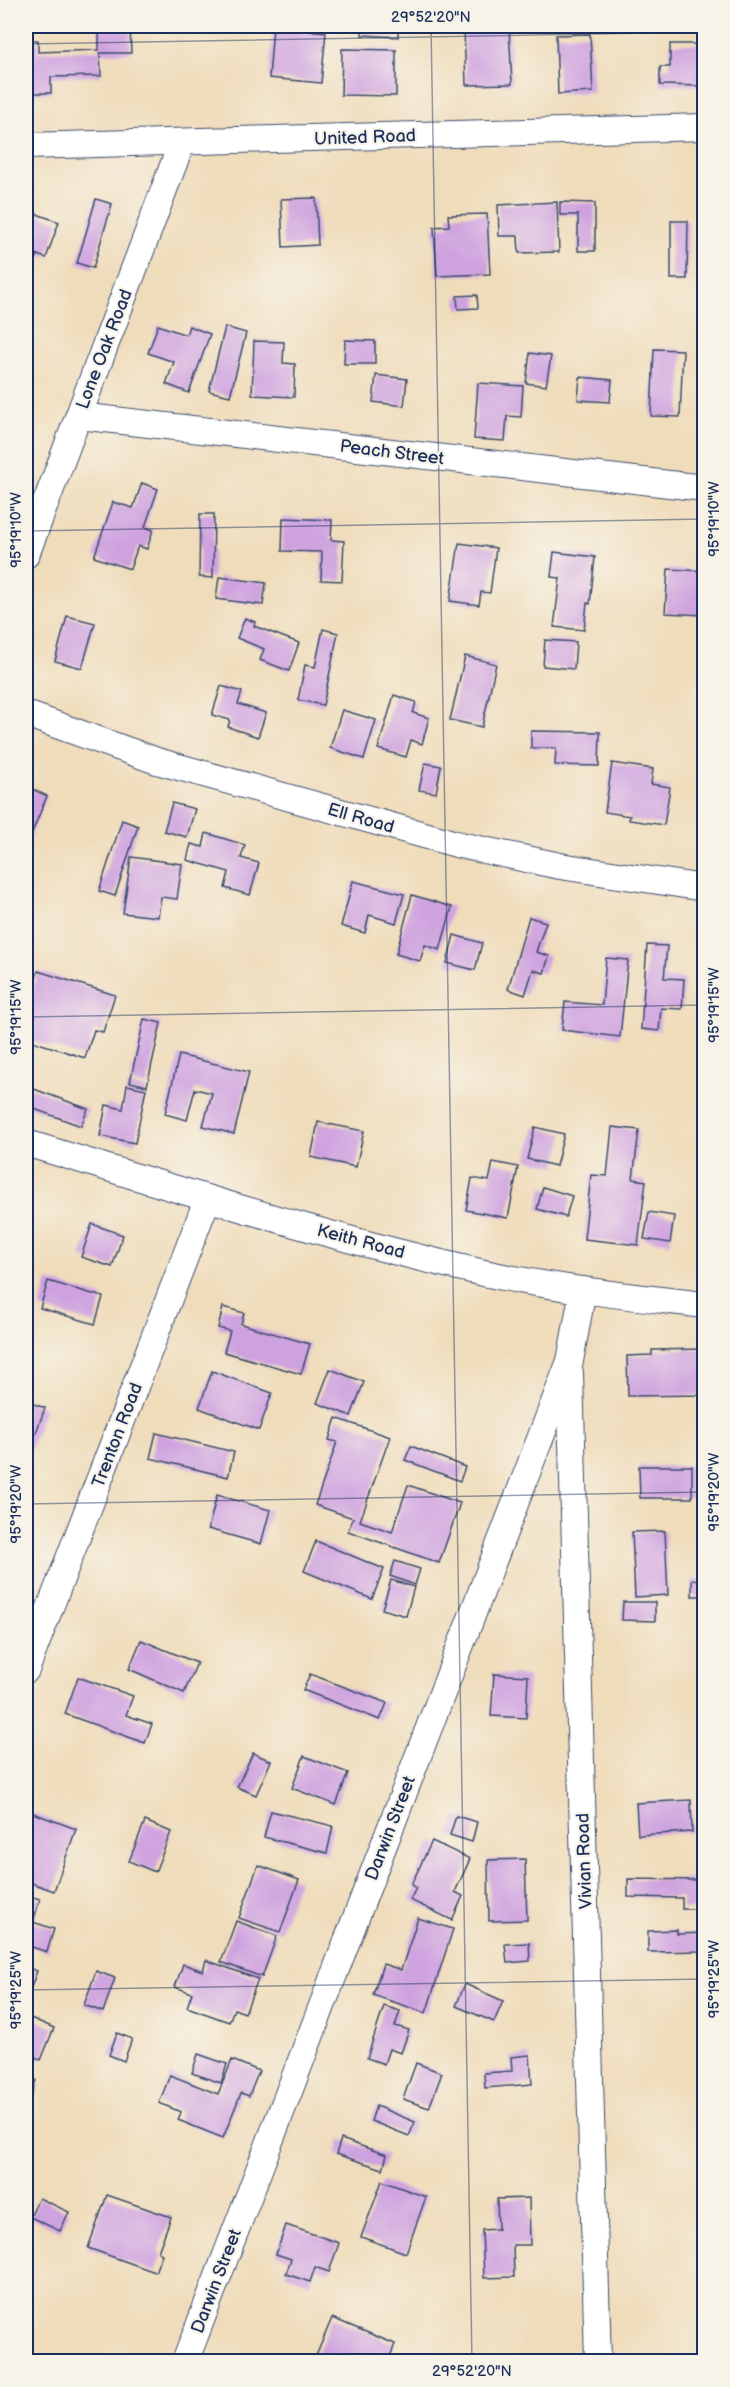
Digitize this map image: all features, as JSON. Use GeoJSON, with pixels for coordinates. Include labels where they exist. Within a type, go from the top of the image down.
{"type":"FeatureCollection","features":[{"type":"Feature","properties":{"kind":"street","name":"United Road"},"geometry":{"type":"LineString","coordinates":[[26,146],[705,127]]}},
{"type":"Feature","properties":{"kind":"street","name":"Lone Oak Road"},"geometry":{"type":"LineString","coordinates":[[26,555],[182,142]]}},
{"type":"Feature","properties":{"kind":"street","name":"Peach Street"},"geometry":{"type":"LineString","coordinates":[[79,416],[705,488]]}},
{"type":"Feature","properties":{"kind":"street","name":"Ell Road"},"geometry":{"type":"LineString","coordinates":[[26,714],[157,761],[460,846],[571,868],[705,888]]}},
{"type":"Feature","properties":{"kind":"street","name":"Keith Road"},"geometry":{"type":"LineString","coordinates":[[26,1143],[207,1200],[485,1273],[583,1290],[705,1305]]}},
{"type":"Feature","properties":{"kind":"street","name":"Trenton Road"},"geometry":{"type":"LineString","coordinates":[[26,1670],[207,1200]]}},
{"type":"Feature","properties":{"kind":"street","name":"Darwin Street"},"geometry":{"type":"LineString","coordinates":[[185,2361],[570,1361],[583,1290]]}},
{"type":"Feature","properties":{"kind":"street","name":"Vivian Road"},"geometry":{"type":"LineString","coordinates":[[570,1361],[598,2361]]}},
{"type":"Feature","properties":{"kind":"building"},"geometry":{"type":"Polygon","coordinates":[[[99,26],[130,26],[131,53],[100,53],[101,76],[51,77],[51,93],[26,93],[26,40],[38,40],[38,52],[99,50],[99,26]]]}},
{"type":"Feature","properties":{"kind":"building"},"geometry":{"type":"Polygon","coordinates":[[[363,26],[398,26],[398,37],[362,35],[363,26]]]}},
{"type":"Feature","properties":{"kind":"building"},"geometry":{"type":"Polygon","coordinates":[[[273,27],[326,32],[321,83],[269,78],[273,27]]]}},
{"type":"Feature","properties":{"kind":"building"},"geometry":{"type":"Polygon","coordinates":[[[509,27],[512,84],[466,85],[464,28],[509,27]]]}},
{"type":"Feature","properties":{"kind":"building"},"geometry":{"type":"Polygon","coordinates":[[[590,34],[593,92],[558,94],[556,35],[590,34]]]}},
{"type":"Feature","properties":{"kind":"building"},"geometry":{"type":"Polygon","coordinates":[[[670,44],[701,44],[701,86],[660,85],[660,67],[670,67],[670,44]]]}},
{"type":"Feature","properties":{"kind":"building"},"geometry":{"type":"Polygon","coordinates":[[[342,49],[396,50],[396,96],[341,95],[342,49]]]}},
{"type":"Feature","properties":{"kind":"building"},"geometry":{"type":"Polygon","coordinates":[[[316,198],[318,245],[283,247],[281,199],[316,198]]]}},
{"type":"Feature","properties":{"kind":"building"},"geometry":{"type":"Polygon","coordinates":[[[96,199],[112,204],[93,268],[77,263],[96,199]]]}},
{"type":"Feature","properties":{"kind":"building"},"geometry":{"type":"Polygon","coordinates":[[[557,202],[559,252],[519,253],[518,236],[499,236],[498,205],[557,202]]]}},
{"type":"Feature","properties":{"kind":"building"},"geometry":{"type":"Polygon","coordinates":[[[560,202],[595,203],[595,251],[578,251],[578,215],[560,215],[560,202]]]}},
{"type":"Feature","properties":{"kind":"building"},"geometry":{"type":"Polygon","coordinates":[[[26,210],[59,222],[46,258],[26,251],[26,210]]]}},
{"type":"Feature","properties":{"kind":"building"},"geometry":{"type":"Polygon","coordinates":[[[487,214],[490,274],[437,276],[434,227],[449,226],[448,215],[487,214]]]}},
{"type":"Feature","properties":{"kind":"building"},"geometry":{"type":"Polygon","coordinates":[[[671,221],[688,221],[687,279],[671,279],[671,221]]]}},
{"type":"Feature","properties":{"kind":"building"},"geometry":{"type":"Polygon","coordinates":[[[26,252],[37,255],[32,272],[26,270],[26,252]]]}},
{"type":"Feature","properties":{"kind":"building"},"geometry":{"type":"Polygon","coordinates":[[[477,295],[478,308],[458,309],[457,296],[477,295]]]}},
{"type":"Feature","properties":{"kind":"building"},"geometry":{"type":"Polygon","coordinates":[[[158,325],[186,335],[189,326],[210,334],[189,393],[166,384],[174,362],[148,353],[158,325]]]}},
{"type":"Feature","properties":{"kind":"building"},"geometry":{"type":"Polygon","coordinates":[[[225,327],[246,333],[230,396],[209,391],[225,327]]]}},
{"type":"Feature","properties":{"kind":"building"},"geometry":{"type":"Polygon","coordinates":[[[345,340],[375,341],[375,364],[344,364],[345,340]]]}},
{"type":"Feature","properties":{"kind":"building"},"geometry":{"type":"Polygon","coordinates":[[[254,341],[284,342],[283,363],[295,364],[294,397],[252,395],[254,341]]]}},
{"type":"Feature","properties":{"kind":"building"},"geometry":{"type":"Polygon","coordinates":[[[654,349],[683,350],[680,417],[651,416],[654,349]]]}},
{"type":"Feature","properties":{"kind":"building"},"geometry":{"type":"Polygon","coordinates":[[[530,353],[551,356],[546,386],[526,383],[530,353]]]}},
{"type":"Feature","properties":{"kind":"building"},"geometry":{"type":"Polygon","coordinates":[[[376,375],[407,379],[404,406],[373,402],[376,375]]]}},
{"type":"Feature","properties":{"kind":"building"},"geometry":{"type":"Polygon","coordinates":[[[580,377],[612,380],[610,402],[578,400],[580,377]]]}},
{"type":"Feature","properties":{"kind":"building"},"geometry":{"type":"Polygon","coordinates":[[[478,383],[523,386],[521,417],[507,416],[505,441],[474,439],[478,383]]]}},
{"type":"Feature","properties":{"kind":"building"},"geometry":{"type":"Polygon","coordinates":[[[142,483],[158,489],[145,527],[153,530],[147,549],[138,546],[130,569],[94,557],[113,502],[133,508],[142,483]]]}},
{"type":"Feature","properties":{"kind":"building"},"geometry":{"type":"Polygon","coordinates":[[[200,514],[214,514],[213,578],[199,577],[200,514]]]}},
{"type":"Feature","properties":{"kind":"building"},"geometry":{"type":"Polygon","coordinates":[[[283,518],[332,520],[331,540],[344,541],[342,581],[321,580],[322,552],[282,551],[283,518]]]}},
{"type":"Feature","properties":{"kind":"building"},"geometry":{"type":"Polygon","coordinates":[[[459,543],[496,548],[490,593],[481,592],[479,605],[450,601],[459,543]]]}},
{"type":"Feature","properties":{"kind":"building"},"geometry":{"type":"Polygon","coordinates":[[[554,552],[595,557],[590,604],[587,603],[584,630],[554,627],[560,578],[551,577],[554,552]]]}},
{"type":"Feature","properties":{"kind":"building"},"geometry":{"type":"Polygon","coordinates":[[[668,569],[704,571],[704,615],[665,613],[668,569]]]}},
{"type":"Feature","properties":{"kind":"building"},"geometry":{"type":"Polygon","coordinates":[[[219,577],[266,583],[263,605],[216,599],[219,577]]]}},
{"type":"Feature","properties":{"kind":"building"},"geometry":{"type":"Polygon","coordinates":[[[67,616],[95,623],[82,668],[55,661],[67,616]]]}},
{"type":"Feature","properties":{"kind":"building"},"geometry":{"type":"Polygon","coordinates":[[[245,618],[255,622],[254,626],[299,643],[289,671],[260,660],[264,649],[237,638],[245,618]]]}},
{"type":"Feature","properties":{"kind":"building"},"geometry":{"type":"Polygon","coordinates":[[[323,629],[338,633],[323,705],[298,700],[305,665],[315,667],[323,629]]]}},
{"type":"Feature","properties":{"kind":"building"},"geometry":{"type":"Polygon","coordinates":[[[545,640],[576,642],[574,669],[543,666],[545,640]]]}},
{"type":"Feature","properties":{"kind":"building"},"geometry":{"type":"Polygon","coordinates":[[[465,656],[496,664],[482,727],[450,720],[465,656]]]}},
{"type":"Feature","properties":{"kind":"building"},"geometry":{"type":"Polygon","coordinates":[[[221,686],[242,692],[238,704],[266,713],[258,737],[228,727],[230,720],[212,715],[221,686]]]}},
{"type":"Feature","properties":{"kind":"building"},"geometry":{"type":"Polygon","coordinates":[[[394,695],[416,702],[413,713],[429,718],[422,744],[411,740],[406,757],[378,749],[394,695]]]}},
{"type":"Feature","properties":{"kind":"building"},"geometry":{"type":"Polygon","coordinates":[[[342,710],[376,720],[364,759],[330,748],[342,710]]]}},
{"type":"Feature","properties":{"kind":"building"},"geometry":{"type":"Polygon","coordinates":[[[531,731],[600,732],[599,766],[555,765],[556,748],[531,748],[531,731]]]}},
{"type":"Feature","properties":{"kind":"building"},"geometry":{"type":"Polygon","coordinates":[[[425,763],[441,766],[436,793],[419,790],[425,763]]]}},
{"type":"Feature","properties":{"kind":"building"},"geometry":{"type":"Polygon","coordinates":[[[612,763],[653,769],[651,784],[670,787],[664,825],[629,820],[630,816],[605,812],[612,763]]]}},
{"type":"Feature","properties":{"kind":"building"},"geometry":{"type":"Polygon","coordinates":[[[700,771],[704,771],[704,825],[700,825],[700,771]]]}},
{"type":"Feature","properties":{"kind":"building"},"geometry":{"type":"Polygon","coordinates":[[[26,786],[47,796],[26,847],[26,786]]]}},
{"type":"Feature","properties":{"kind":"building"},"geometry":{"type":"Polygon","coordinates":[[[172,803],[195,809],[187,837],[164,831],[172,803]]]}},
{"type":"Feature","properties":{"kind":"building"},"geometry":{"type":"Polygon","coordinates":[[[122,820],[138,826],[115,896],[99,891],[122,820]]]}},
{"type":"Feature","properties":{"kind":"building"},"geometry":{"type":"Polygon","coordinates":[[[206,833],[245,845],[241,858],[259,863],[250,895],[225,888],[229,872],[187,860],[191,844],[203,847],[206,833]]]}},
{"type":"Feature","properties":{"kind":"building"},"geometry":{"type":"Polygon","coordinates":[[[131,857],[182,864],[177,899],[161,897],[158,917],[123,913],[131,857]]]}},
{"type":"Feature","properties":{"kind":"building"},"geometry":{"type":"Polygon","coordinates":[[[353,881],[404,894],[396,923],[369,915],[365,933],[341,926],[353,881]]]}},
{"type":"Feature","properties":{"kind":"building"},"geometry":{"type":"Polygon","coordinates":[[[412,895],[452,907],[440,950],[425,945],[420,961],[396,954],[412,895]]]}},
{"type":"Feature","properties":{"kind":"building"},"geometry":{"type":"Polygon","coordinates":[[[529,917],[546,922],[536,952],[549,956],[544,973],[533,970],[525,995],[508,989],[529,917]]]}},
{"type":"Feature","properties":{"kind":"building"},"geometry":{"type":"Polygon","coordinates":[[[454,935],[482,943],[475,970],[447,963],[454,935]]]}},
{"type":"Feature","properties":{"kind":"building"},"geometry":{"type":"Polygon","coordinates":[[[647,945],[667,946],[664,978],[684,979],[682,1009],[661,1008],[659,1031],[641,1029],[647,945]]]}},
{"type":"Feature","properties":{"kind":"building"},"geometry":{"type":"Polygon","coordinates":[[[606,958],[628,960],[620,1037],[562,1030],[565,1002],[602,1005],[606,958]]]}},
{"type":"Feature","properties":{"kind":"building"},"geometry":{"type":"Polygon","coordinates":[[[38,971],[115,995],[103,1032],[94,1030],[85,1058],[26,1039],[26,1013],[38,971]]]}},
{"type":"Feature","properties":{"kind":"building"},"geometry":{"type":"Polygon","coordinates":[[[144,1019],[161,1023],[147,1086],[130,1082],[144,1019]]]}},
{"type":"Feature","properties":{"kind":"building"},"geometry":{"type":"Polygon","coordinates":[[[179,1055],[249,1072],[234,1134],[203,1126],[212,1093],[195,1089],[187,1120],[165,1114],[179,1055]]]}},
{"type":"Feature","properties":{"kind":"building"},"geometry":{"type":"Polygon","coordinates":[[[127,1085],[146,1089],[135,1143],[100,1136],[106,1105],[123,1109],[127,1085]]]}},
{"type":"Feature","properties":{"kind":"building"},"geometry":{"type":"Polygon","coordinates":[[[26,1086],[88,1109],[81,1126],[26,1106],[26,1086]]]}},
{"type":"Feature","properties":{"kind":"building"},"geometry":{"type":"Polygon","coordinates":[[[318,1122],[364,1131],[356,1167],[311,1157],[318,1122]]]}},
{"type":"Feature","properties":{"kind":"building"},"geometry":{"type":"Polygon","coordinates":[[[535,1127],[564,1134],[556,1166],[527,1159],[535,1127]]]}},
{"type":"Feature","properties":{"kind":"building"},"geometry":{"type":"Polygon","coordinates":[[[612,1127],[639,1130],[633,1179],[646,1181],[638,1245],[584,1239],[591,1175],[607,1176],[612,1127]]]}},
{"type":"Feature","properties":{"kind":"building"},"geometry":{"type":"Polygon","coordinates":[[[493,1162],[518,1167],[508,1218],[466,1210],[472,1178],[489,1181],[493,1162]]]}},
{"type":"Feature","properties":{"kind":"building"},"geometry":{"type":"Polygon","coordinates":[[[543,1187],[572,1196],[566,1217],[537,1209],[543,1187]]]}},
{"type":"Feature","properties":{"kind":"building"},"geometry":{"type":"Polygon","coordinates":[[[649,1212],[674,1216],[670,1243],[644,1239],[649,1212]]]}},
{"type":"Feature","properties":{"kind":"building"},"geometry":{"type":"Polygon","coordinates":[[[92,1224],[123,1235],[112,1267],[81,1257],[92,1224]]]}},
{"type":"Feature","properties":{"kind":"building"},"geometry":{"type":"Polygon","coordinates":[[[48,1281],[103,1297],[95,1324],[40,1308],[48,1281]]]}},
{"type":"Feature","properties":{"kind":"building"},"geometry":{"type":"Polygon","coordinates":[[[223,1307],[244,1313],[241,1324],[310,1344],[301,1374],[224,1352],[230,1331],[218,1328],[223,1307]]]}},
{"type":"Feature","properties":{"kind":"building"},"geometry":{"type":"Polygon","coordinates":[[[704,1349],[704,1395],[628,1396],[627,1356],[652,1355],[652,1350],[704,1349]]]}},
{"type":"Feature","properties":{"kind":"building"},"geometry":{"type":"Polygon","coordinates":[[[330,1369],[364,1382],[351,1416],[317,1403],[330,1369]]]}},
{"type":"Feature","properties":{"kind":"building"},"geometry":{"type":"Polygon","coordinates":[[[212,1371],[272,1393],[259,1430],[199,1408],[212,1371]]]}},
{"type":"Feature","properties":{"kind":"building"},"geometry":{"type":"Polygon","coordinates":[[[26,1401],[45,1408],[26,1460],[26,1401]]]}},
{"type":"Feature","properties":{"kind":"building"},"geometry":{"type":"Polygon","coordinates":[[[336,1418],[390,1437],[360,1521],[392,1532],[408,1485],[460,1503],[439,1563],[348,1531],[353,1518],[315,1505],[337,1442],[329,1440],[336,1418]]]}},
{"type":"Feature","properties":{"kind":"building"},"geometry":{"type":"Polygon","coordinates":[[[156,1433],[234,1452],[228,1477],[150,1458],[156,1433]]]}},
{"type":"Feature","properties":{"kind":"building"},"geometry":{"type":"Polygon","coordinates":[[[411,1446],[465,1467],[460,1481],[405,1460],[411,1446]]]}},
{"type":"Feature","properties":{"kind":"building"},"geometry":{"type":"Polygon","coordinates":[[[639,1466],[692,1466],[692,1498],[640,1498],[639,1466]]]}},
{"type":"Feature","properties":{"kind":"building"},"geometry":{"type":"Polygon","coordinates":[[[217,1495],[270,1510],[261,1544],[208,1529],[217,1495]]]}},
{"type":"Feature","properties":{"kind":"building"},"geometry":{"type":"Polygon","coordinates":[[[665,1531],[668,1595],[635,1597],[632,1532],[665,1531]]]}},
{"type":"Feature","properties":{"kind":"building"},"geometry":{"type":"Polygon","coordinates":[[[316,1541],[384,1569],[372,1599],[304,1571],[316,1541]]]}},
{"type":"Feature","properties":{"kind":"building"},"geometry":{"type":"Polygon","coordinates":[[[395,1561],[420,1569],[415,1585],[390,1576],[395,1561]]]}},
{"type":"Feature","properties":{"kind":"building"},"geometry":{"type":"Polygon","coordinates":[[[704,1579],[704,1596],[692,1596],[692,1580],[704,1579]]]}},
{"type":"Feature","properties":{"kind":"building"},"geometry":{"type":"Polygon","coordinates":[[[391,1580],[414,1587],[406,1616],[382,1609],[391,1580]]]}},
{"type":"Feature","properties":{"kind":"building"},"geometry":{"type":"Polygon","coordinates":[[[623,1602],[655,1602],[655,1621],[622,1620],[623,1602]]]}},
{"type":"Feature","properties":{"kind":"building"},"geometry":{"type":"Polygon","coordinates":[[[141,1640],[197,1663],[184,1693],[129,1669],[141,1640]]]}},
{"type":"Feature","properties":{"kind":"building"},"geometry":{"type":"Polygon","coordinates":[[[310,1674],[387,1703],[380,1720],[303,1690],[310,1674]]]}},
{"type":"Feature","properties":{"kind":"building"},"geometry":{"type":"Polygon","coordinates":[[[494,1674],[528,1676],[526,1718],[491,1716],[494,1674]]]}},
{"type":"Feature","properties":{"kind":"building"},"geometry":{"type":"Polygon","coordinates":[[[78,1677],[133,1696],[126,1715],[152,1724],[145,1743],[65,1714],[78,1677]]]}},
{"type":"Feature","properties":{"kind":"building"},"geometry":{"type":"Polygon","coordinates":[[[253,1753],[271,1761],[256,1795],[237,1787],[253,1753]]]}},
{"type":"Feature","properties":{"kind":"building"},"geometry":{"type":"Polygon","coordinates":[[[304,1756],[348,1773],[336,1805],[292,1788],[304,1756]]]}},
{"type":"Feature","properties":{"kind":"building"},"geometry":{"type":"Polygon","coordinates":[[[691,1800],[692,1832],[638,1835],[636,1803],[691,1800]]]}},
{"type":"Feature","properties":{"kind":"building"},"geometry":{"type":"Polygon","coordinates":[[[271,1811],[333,1826],[327,1853],[264,1837],[271,1811]]]}},
{"type":"Feature","properties":{"kind":"building"},"geometry":{"type":"Polygon","coordinates":[[[33,1813],[76,1829],[54,1891],[26,1881],[26,1835],[33,1813]]]}},
{"type":"Feature","properties":{"kind":"building"},"geometry":{"type":"Polygon","coordinates":[[[456,1816],[477,1822],[472,1842],[450,1835],[456,1816]]]}},
{"type":"Feature","properties":{"kind":"building"},"geometry":{"type":"Polygon","coordinates":[[[145,1821],[171,1832],[155,1872],[129,1861],[145,1821]]]}},
{"type":"Feature","properties":{"kind":"building"},"geometry":{"type":"Polygon","coordinates":[[[432,1841],[470,1859],[455,1892],[463,1896],[452,1920],[410,1900],[416,1888],[411,1885],[432,1841]]]}},
{"type":"Feature","properties":{"kind":"building"},"geometry":{"type":"Polygon","coordinates":[[[525,1859],[527,1920],[489,1921],[488,1860],[525,1859]]]}},
{"type":"Feature","properties":{"kind":"building"},"geometry":{"type":"Polygon","coordinates":[[[258,1865],[299,1880],[280,1932],[239,1918],[258,1865]]]}},
{"type":"Feature","properties":{"kind":"building"},"geometry":{"type":"Polygon","coordinates":[[[628,1879],[704,1880],[704,1898],[696,1898],[696,1909],[682,1909],[682,1898],[628,1897],[628,1879]]]}},
{"type":"Feature","properties":{"kind":"building"},"geometry":{"type":"Polygon","coordinates":[[[26,1895],[40,1899],[33,1922],[54,1929],[47,1952],[26,1945],[26,1895]]]}},
{"type":"Feature","properties":{"kind":"building"},"geometry":{"type":"Polygon","coordinates":[[[418,1918],[453,1929],[426,2013],[373,1995],[383,1964],[401,1970],[418,1918]]]}},
{"type":"Feature","properties":{"kind":"building"},"geometry":{"type":"Polygon","coordinates":[[[236,1921],[277,1936],[262,1977],[221,1962],[236,1921]]]}},
{"type":"Feature","properties":{"kind":"building"},"geometry":{"type":"Polygon","coordinates":[[[677,1930],[677,1934],[704,1933],[704,1951],[648,1952],[648,1931],[677,1930]]]}},
{"type":"Feature","properties":{"kind":"building"},"geometry":{"type":"Polygon","coordinates":[[[529,1943],[530,1961],[507,1963],[505,1944],[529,1943]]]}},
{"type":"Feature","properties":{"kind":"building"},"geometry":{"type":"Polygon","coordinates":[[[206,1960],[258,1979],[245,2013],[234,2009],[229,2022],[187,2007],[192,1993],[175,1987],[183,1964],[203,1971],[206,1960]]]}},
{"type":"Feature","properties":{"kind":"building"},"geometry":{"type":"Polygon","coordinates":[[[26,1967],[37,1971],[26,2001],[26,1967]]]}},
{"type":"Feature","properties":{"kind":"building"},"geometry":{"type":"Polygon","coordinates":[[[96,1971],[115,1978],[103,2012],[84,2005],[96,1971]]]}},
{"type":"Feature","properties":{"kind":"building"},"geometry":{"type":"Polygon","coordinates":[[[465,1984],[503,2001],[494,2022],[456,2006],[465,1984]]]}},
{"type":"Feature","properties":{"kind":"building"},"geometry":{"type":"Polygon","coordinates":[[[384,2006],[400,2011],[395,2026],[409,2030],[401,2053],[389,2049],[384,2064],[367,2058],[384,2006]]]}},
{"type":"Feature","properties":{"kind":"building"},"geometry":{"type":"Polygon","coordinates":[[[26,2016],[54,2028],[41,2060],[26,2053],[26,2016]]]}},
{"type":"Feature","properties":{"kind":"building"},"geometry":{"type":"Polygon","coordinates":[[[117,2033],[132,2039],[124,2061],[109,2055],[117,2033]]]}},
{"type":"Feature","properties":{"kind":"building"},"geometry":{"type":"Polygon","coordinates":[[[198,2054],[227,2064],[221,2083],[192,2073],[198,2054]]]}},
{"type":"Feature","properties":{"kind":"building"},"geometry":{"type":"Polygon","coordinates":[[[530,2055],[532,2084],[485,2088],[484,2073],[512,2071],[511,2057],[530,2055]]]}},
{"type":"Feature","properties":{"kind":"building"},"geometry":{"type":"Polygon","coordinates":[[[232,2060],[259,2071],[249,2096],[241,2093],[223,2138],[178,2120],[181,2112],[159,2103],[170,2075],[218,2094],[232,2060]]]}},
{"type":"Feature","properties":{"kind":"building"},"geometry":{"type":"Polygon","coordinates":[[[416,2063],[442,2073],[429,2108],[403,2099],[416,2063]]]}},
{"type":"Feature","properties":{"kind":"building"},"geometry":{"type":"Polygon","coordinates":[[[26,2077],[36,2080],[28,2106],[26,2105],[26,2077]]]}},
{"type":"Feature","properties":{"kind":"building"},"geometry":{"type":"Polygon","coordinates":[[[376,2106],[415,2122],[409,2136],[371,2121],[376,2106]]]}},
{"type":"Feature","properties":{"kind":"building"},"geometry":{"type":"Polygon","coordinates":[[[341,2139],[387,2155],[383,2169],[336,2154],[341,2139]]]}},
{"type":"Feature","properties":{"kind":"building"},"geometry":{"type":"Polygon","coordinates":[[[382,2181],[426,2197],[406,2253],[361,2237],[382,2181]]]}},
{"type":"Feature","properties":{"kind":"building"},"geometry":{"type":"Polygon","coordinates":[[[107,2195],[171,2217],[158,2252],[162,2254],[155,2272],[88,2248],[107,2195]]]}},
{"type":"Feature","properties":{"kind":"building"},"geometry":{"type":"Polygon","coordinates":[[[39,2198],[69,2212],[60,2231],[30,2217],[39,2198]]]}},
{"type":"Feature","properties":{"kind":"building"},"geometry":{"type":"Polygon","coordinates":[[[529,2198],[530,2245],[513,2245],[514,2277],[484,2278],[482,2230],[498,2229],[497,2199],[529,2198]]]}},
{"type":"Feature","properties":{"kind":"building"},"geometry":{"type":"Polygon","coordinates":[[[286,2225],[339,2243],[329,2272],[315,2267],[310,2282],[286,2274],[291,2259],[276,2254],[286,2225]]]}},
{"type":"Feature","properties":{"kind":"building"},"geometry":{"type":"Polygon","coordinates":[[[332,2318],[395,2344],[388,2362],[329,2362],[316,2356],[332,2318]]]}}]}
